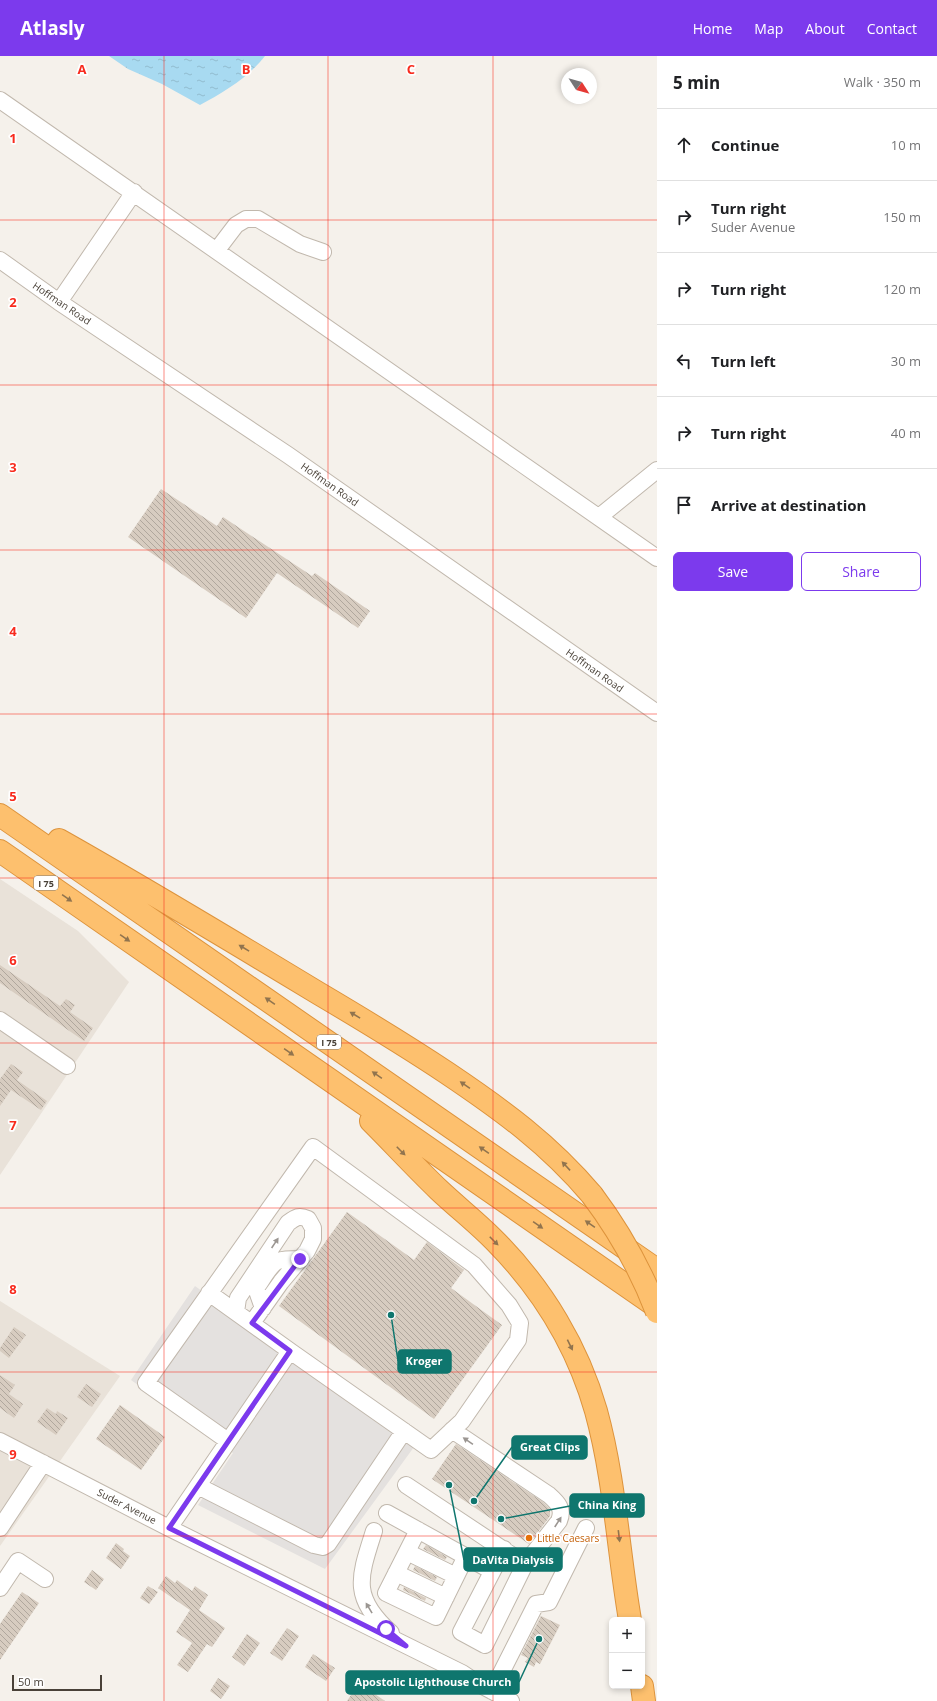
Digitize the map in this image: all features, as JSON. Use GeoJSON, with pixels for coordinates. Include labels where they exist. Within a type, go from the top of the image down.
{"type":"FeatureCollection","features":[{"type":"Feature","properties":{"kind":"highway"},"geometry":{"type":"LineString","coordinates":[[0,806],[205,924],[419,1054],[534,1136],[564,1163],[592,1195],[625,1244],[642,1277],[657,1312]]}},
{"type":"Feature","properties":{"kind":"highway","name":"I 75"},"geometry":{"type":"LineString","coordinates":[[0,814],[657,1270]]}},
{"type":"Feature","properties":{"kind":"highway","name":"I 75"},"geometry":{"type":"LineString","coordinates":[[0,851],[657,1307]]}},
{"type":"Feature","properties":{"kind":"highway"},"geometry":{"type":"LineString","coordinates":[[334,1083],[440,1190],[485,1231],[511,1258],[537,1291],[558,1322],[583,1374],[596,1412],[609,1471],[630,1617]]}},
{"type":"Feature","properties":{"kind":"street"},"geometry":{"type":"LineString","coordinates":[[0,100],[657,558]]}},
{"type":"Feature","properties":{"kind":"street"},"geometry":{"type":"LineString","coordinates":[[59,302],[134,192]]}},
{"type":"Feature","properties":{"kind":"street"},"geometry":{"type":"LineString","coordinates":[[217,250],[236,224],[246,219],[258,219],[300,244],[323,252]]}},
{"type":"Feature","properties":{"kind":"street","name":"Hoffman Road"},"geometry":{"type":"LineString","coordinates":[[0,260],[59,302],[288,455],[657,713]]}},
{"type":"Feature","properties":{"kind":"street"},"geometry":{"type":"LineString","coordinates":[[599,517],[657,470]]}},
{"type":"Feature","properties":{"kind":"street"},"geometry":{"type":"LineString","coordinates":[[1,1022],[66,1066]]}},
{"type":"Feature","properties":{"kind":"street"},"geometry":{"type":"LineString","coordinates":[[209,1293],[431,1450],[462,1421],[518,1340],[520,1323],[509,1305],[474,1265],[313,1148],[209,1293],[146,1383],[228,1441]]}},
{"type":"Feature","properties":{"kind":"street"},"geometry":{"type":"LineString","coordinates":[[236,1312],[238,1298],[288,1223],[301,1216],[308,1219],[313,1228],[313,1240],[300,1259],[281,1260],[276,1262],[271,1267],[256,1288],[263,1308],[252,1323]]}},
{"type":"Feature","properties":{"kind":"street"},"geometry":{"type":"LineString","coordinates":[[169,1528],[290,1351]]}},
{"type":"Feature","properties":{"kind":"street"},"geometry":{"type":"LineString","coordinates":[[452,1430],[549,1495],[558,1503],[561,1509],[562,1516],[559,1521],[525,1564],[485,1645],[461,1632],[504,1549]]}},
{"type":"Feature","properties":{"kind":"street"},"geometry":{"type":"LineString","coordinates":[[198,1486],[314,1545],[323,1547],[328,1544],[404,1431]]}},
{"type":"Feature","properties":{"kind":"street","name":"Suder Avenue"},"geometry":{"type":"LineString","coordinates":[[0,1441],[169,1528],[462,1673],[511,1701]]}},
{"type":"Feature","properties":{"kind":"street"},"geometry":{"type":"LineString","coordinates":[[0,1528],[43,1463]]}},
{"type":"Feature","properties":{"kind":"street"},"geometry":{"type":"LineString","coordinates":[[406,1485],[525,1564]]}},
{"type":"Feature","properties":{"kind":"street"},"geometry":{"type":"LineString","coordinates":[[387,1513],[492,1571]]}},
{"type":"Feature","properties":{"kind":"street"},"geometry":{"type":"LineString","coordinates":[[492,1691],[536,1604],[549,1602],[586,1528]]}},
{"type":"Feature","properties":{"kind":"street"},"geometry":{"type":"LineString","coordinates":[[418,1530],[386,1593],[436,1617],[466,1556]]}},
{"type":"Feature","properties":{"kind":"street"},"geometry":{"type":"LineString","coordinates":[[374,1531],[364,1562],[362,1587],[364,1598],[369,1609],[376,1618],[406,1646]]}},
{"type":"Feature","properties":{"kind":"street"},"geometry":{"type":"LineString","coordinates":[[407,1552],[456,1576]]}},
{"type":"Feature","properties":{"kind":"street"},"geometry":{"type":"LineString","coordinates":[[0,1588],[18,1561],[45,1579]]}},
{"type":"Feature","properties":{"kind":"street"},"geometry":{"type":"LineString","coordinates":[[396,1573],[446,1597]]}},
{"type":"Feature","properties":{"kind":"shaded area"},"geometry":{"type":"Polygon","coordinates":[[[0,879],[78,931],[129,982],[0,1175],[0,879]]]}},
{"type":"Feature","properties":{"kind":"shaded area"},"geometry":{"type":"Polygon","coordinates":[[[195,1286],[414,1447],[325,1569],[198,1505],[233,1453],[131,1380],[195,1286]]]}},
{"type":"Feature","properties":{"kind":"shaded area"},"geometry":{"type":"Polygon","coordinates":[[[0,1301],[120,1376],[0,1546],[0,1301]]]}},
{"type":"Feature","properties":{"kind":"water"},"geometry":{"type":"Polygon","coordinates":[[[109,56],[265,56],[259,64],[243,78],[200,105],[162,84],[128,69],[109,56]]]}},
{"type":"Feature","properties":{"kind":"building"},"geometry":{"type":"Polygon","coordinates":[[[161,489],[217,526],[223,517],[312,576],[315,573],[370,611],[358,628],[277,573],[246,618],[128,537],[161,489]]]}},
{"type":"Feature","properties":{"kind":"building"},"geometry":{"type":"Polygon","coordinates":[[[0,965],[60,1006],[66,999],[75,1005],[70,1012],[93,1028],[84,1041],[0,983],[0,965]]]}},
{"type":"Feature","properties":{"kind":"building"},"geometry":{"type":"Polygon","coordinates":[[[11,1064],[23,1072],[17,1080],[47,1101],[41,1110],[11,1090],[0,1106],[0,1079],[11,1064]]]}},
{"type":"Feature","properties":{"kind":"building"},"geometry":{"type":"Polygon","coordinates":[[[347,1212],[414,1260],[427,1242],[464,1270],[451,1288],[502,1325],[434,1419],[279,1306],[347,1212]]]}},
{"type":"Feature","properties":{"kind":"building"},"geometry":{"type":"Polygon","coordinates":[[[14,1327],[26,1335],[9,1358],[0,1351],[0,1348],[14,1327]]]}},
{"type":"Feature","properties":{"kind":"building"},"geometry":{"type":"Polygon","coordinates":[[[0,1375],[15,1385],[9,1394],[23,1404],[14,1418],[0,1408],[0,1375]]]}},
{"type":"Feature","properties":{"kind":"building"},"geometry":{"type":"Polygon","coordinates":[[[86,1384],[101,1394],[92,1407],[77,1397],[86,1384]]]}},
{"type":"Feature","properties":{"kind":"building"},"geometry":{"type":"Polygon","coordinates":[[[120,1405],[165,1437],[141,1470],[96,1439],[120,1405]]]}},
{"type":"Feature","properties":{"kind":"building"},"geometry":{"type":"Polygon","coordinates":[[[47,1408],[56,1414],[57,1411],[68,1418],[56,1435],[37,1422],[47,1408]]]}},
{"type":"Feature","properties":{"kind":"building"},"geometry":{"type":"Polygon","coordinates":[[[456,1444],[543,1502],[550,1509],[550,1516],[529,1544],[432,1479],[456,1444]]]}},
{"type":"Feature","properties":{"kind":"building"},"geometry":{"type":"Polygon","coordinates":[[[116,1543],[130,1556],[121,1569],[106,1558],[116,1543]]]}},
{"type":"Feature","properties":{"kind":"building"},"geometry":{"type":"Polygon","coordinates":[[[426,1545],[447,1557],[445,1560],[423,1549],[426,1545]]]}},
{"type":"Feature","properties":{"kind":"building"},"geometry":{"type":"Polygon","coordinates":[[[415,1566],[437,1577],[435,1581],[413,1570],[415,1566]]]}},
{"type":"Feature","properties":{"kind":"building"},"geometry":{"type":"Polygon","coordinates":[[[92,1570],[104,1579],[96,1590],[84,1582],[92,1570]]]}},
{"type":"Feature","properties":{"kind":"building"},"geometry":{"type":"Polygon","coordinates":[[[166,1576],[175,1583],[177,1580],[192,1591],[195,1586],[208,1595],[199,1610],[225,1628],[212,1647],[207,1644],[188,1672],[177,1665],[192,1643],[176,1632],[190,1610],[158,1588],[166,1576]]]}},
{"type":"Feature","properties":{"kind":"building"},"geometry":{"type":"Polygon","coordinates":[[[148,1586],[158,1592],[149,1604],[140,1598],[148,1586]]]}},
{"type":"Feature","properties":{"kind":"building"},"geometry":{"type":"Polygon","coordinates":[[[404,1587],[426,1598],[425,1601],[403,1590],[404,1587]]]}},
{"type":"Feature","properties":{"kind":"building"},"geometry":{"type":"Polygon","coordinates":[[[22,1592],[39,1603],[0,1660],[0,1624],[22,1592]]]}},
{"type":"Feature","properties":{"kind":"building"},"geometry":{"type":"Polygon","coordinates":[[[541,1616],[560,1625],[540,1664],[536,1662],[534,1667],[525,1662],[528,1658],[521,1655],[541,1616]]]}},
{"type":"Feature","properties":{"kind":"building"},"geometry":{"type":"Polygon","coordinates":[[[287,1628],[299,1636],[282,1661],[270,1653],[287,1628]]]}},
{"type":"Feature","properties":{"kind":"building"},"geometry":{"type":"Polygon","coordinates":[[[247,1634],[260,1643],[244,1666],[232,1657],[247,1634]]]}},
{"type":"Feature","properties":{"kind":"building"},"geometry":{"type":"Polygon","coordinates":[[[313,1654],[335,1668],[326,1681],[305,1667],[313,1654]]]}},
{"type":"Feature","properties":{"kind":"building"},"geometry":{"type":"Polygon","coordinates":[[[218,1678],[230,1686],[221,1699],[210,1691],[218,1678]]]}},
{"type":"Feature","properties":{"kind":"building"},"geometry":{"type":"Polygon","coordinates":[[[359,1683],[385,1701],[347,1701],[359,1683]]]}},
{"type":"Feature","properties":{"kind":"place","name":"Kroger"},"geometry":{"type":"Point","coordinates":[391,1315]}},
{"type":"Feature","properties":{"kind":"place","name":"DaVita Dialysis"},"geometry":{"type":"Point","coordinates":[449,1485]}},
{"type":"Feature","properties":{"kind":"place","name":"Great Clips"},"geometry":{"type":"Point","coordinates":[474,1501]}},
{"type":"Feature","properties":{"kind":"place","name":"China King"},"geometry":{"type":"Point","coordinates":[501,1519]}},
{"type":"Feature","properties":{"kind":"place","name":"Little Caesars"},"geometry":{"type":"Point","coordinates":[529,1538]}},
{"type":"Feature","properties":{"kind":"place","name":"Apostolic Lighthouse Church"},"geometry":{"type":"Point","coordinates":[539,1639]}},
{"type":"Feature","properties":{"kind":"route"},"geometry":{"type":"LineString","coordinates":[[300,1259],[281,1282],[252,1323],[290,1351],[169,1528],[406,1646],[386,1629]]}}]}
